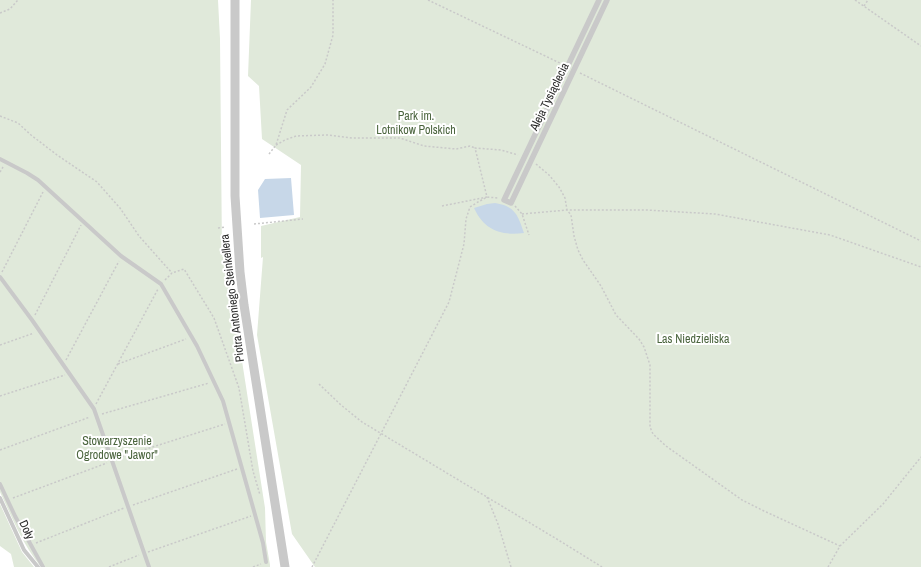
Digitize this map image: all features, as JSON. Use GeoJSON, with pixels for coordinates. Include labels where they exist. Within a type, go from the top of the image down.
{"type":"FeatureCollection","features":[{"type":"Feature","properties":{"kind":"street","name":"Piotra Antoniego Steinkellera"},"geometry":{"type":"LineString","coordinates":[[235,0],[235,196],[240,272],[285,567]]}},
{"type":"Feature","properties":{"kind":"street","name":"Aleja Tysiąclecia"},"geometry":{"type":"LineString","coordinates":[[504,200],[599,0]]}},
{"type":"Feature","properties":{"kind":"street","name":"Aleja Tysiąclecia"},"geometry":{"type":"LineString","coordinates":[[511,203],[608,0]]}},
{"type":"Feature","properties":{"kind":"street"},"geometry":{"type":"LineString","coordinates":[[504,200],[511,203]]}},
{"type":"Feature","properties":{"kind":"lane"},"geometry":{"type":"LineString","coordinates":[[0,159],[28,173],[46,186],[121,256],[161,284],[192,337],[223,401],[263,543],[266,562]]}},
{"type":"Feature","properties":{"kind":"lane"},"geometry":{"type":"LineString","coordinates":[[0,276],[94,409],[148,567]]}},
{"type":"Feature","properties":{"kind":"lane"},"geometry":{"type":"LineString","coordinates":[[0,484],[15,516],[43,567]]}},
{"type":"Feature","properties":{"kind":"lane","name":"Doły"},"geometry":{"type":"LineString","coordinates":[[0,498],[24,550],[38,567]]}},
{"type":"Feature","properties":{"kind":"path"},"geometry":{"type":"LineString","coordinates":[[0,13],[10,9],[18,0]]}},
{"type":"Feature","properties":{"kind":"path"},"geometry":{"type":"LineString","coordinates":[[269,154],[276,145],[287,110],[311,87],[325,64],[333,35],[333,0]]}},
{"type":"Feature","properties":{"kind":"path"},"geometry":{"type":"LineString","coordinates":[[428,0],[567,67]]}},
{"type":"Feature","properties":{"kind":"path"},"geometry":{"type":"LineString","coordinates":[[855,0],[921,46]]}},
{"type":"Feature","properties":{"kind":"path"},"geometry":{"type":"LineString","coordinates":[[864,6],[868,0]]}},
{"type":"Feature","properties":{"kind":"path"},"geometry":{"type":"LineString","coordinates":[[574,70],[921,242]]}},
{"type":"Feature","properties":{"kind":"path"},"geometry":{"type":"LineString","coordinates":[[0,116],[18,123],[57,155],[97,182],[120,208],[139,236],[172,273]]}},
{"type":"Feature","properties":{"kind":"path"},"geometry":{"type":"LineString","coordinates":[[276,145],[296,136],[327,135],[352,138],[400,138],[429,146],[456,149],[470,146],[475,148]]}},
{"type":"Feature","properties":{"kind":"path"},"geometry":{"type":"LineString","coordinates":[[0,276],[46,186]]}},
{"type":"Feature","properties":{"kind":"path"},"geometry":{"type":"LineString","coordinates":[[442,206],[487,197],[495,197],[504,200]]}},
{"type":"Feature","properties":{"kind":"path"},"geometry":{"type":"LineString","coordinates":[[312,567],[449,302],[464,244],[466,219],[470,208],[487,197]]}},
{"type":"Feature","properties":{"kind":"path"},"geometry":{"type":"LineString","coordinates":[[511,203],[517,207],[522,214],[529,235]]}},
{"type":"Feature","properties":{"kind":"path"},"geometry":{"type":"LineString","coordinates":[[522,214],[567,210],[646,210],[714,214],[830,235],[921,267]]}},
{"type":"Feature","properties":{"kind":"path"},"geometry":{"type":"LineString","coordinates":[[567,210],[571,215],[574,236],[583,260],[601,286],[616,315],[639,339],[647,353],[650,365],[650,427],[653,434],[666,446],[742,500],[840,546]]}},
{"type":"Feature","properties":{"kind":"path"},"geometry":{"type":"LineString","coordinates":[[254,224],[302,219]]}},
{"type":"Feature","properties":{"kind":"path"},"geometry":{"type":"LineString","coordinates":[[32,320],[83,222]]}},
{"type":"Feature","properties":{"kind":"path"},"geometry":{"type":"LineString","coordinates":[[218,228],[225,227]]}},
{"type":"Feature","properties":{"kind":"path"},"geometry":{"type":"LineString","coordinates":[[64,365],[121,256]]}},
{"type":"Feature","properties":{"kind":"path"},"geometry":{"type":"LineString","coordinates":[[94,409],[161,284],[172,273],[184,269],[214,318],[239,388],[253,472],[260,495]]}},
{"type":"Feature","properties":{"kind":"path"},"geometry":{"type":"LineString","coordinates":[[0,344],[39,331]]}},
{"type":"Feature","properties":{"kind":"path"},"geometry":{"type":"LineString","coordinates":[[118,364],[192,337]]}},
{"type":"Feature","properties":{"kind":"path"},"geometry":{"type":"LineString","coordinates":[[0,396],[69,373]]}},
{"type":"Feature","properties":{"kind":"path"},"geometry":{"type":"LineString","coordinates":[[0,450],[96,415],[214,381]]}},
{"type":"Feature","properties":{"kind":"path"},"geometry":{"type":"LineString","coordinates":[[319,384],[352,414],[382,434],[602,567]]}},
{"type":"Feature","properties":{"kind":"path"},"geometry":{"type":"LineString","coordinates":[[828,567],[840,546],[883,504],[921,457]]}},
{"type":"Feature","properties":{"kind":"path"},"geometry":{"type":"LineString","coordinates":[[486,496],[498,524],[511,567]]}},
{"type":"Feature","properties":{"kind":"path"},"geometry":{"type":"LineString","coordinates":[[109,567],[144,553],[255,514]]}},
{"type":"Feature","properties":{"kind":"path"},"geometry":{"type":"LineString","coordinates":[[253,567],[266,562]]}},
{"type":"Feature","properties":{"kind":"green space","name":"Stowarzyszenie Ogrodowe \"Jawor\""},"geometry":{"type":"Polygon","coordinates":[[[0,0],[218,0],[220,39],[222,254],[229,278],[265,508],[266,542],[270,567],[41,567],[23,540],[0,492],[0,0]]]}},
{"type":"Feature","properties":{"kind":"green space","name":"Las Niedzieliska"},"geometry":{"type":"Polygon","coordinates":[[[251,0],[921,0],[921,567],[315,567],[292,534],[257,335],[263,257],[261,258],[261,226],[300,217],[301,165],[262,139],[259,86],[248,76],[251,0]]]}},
{"type":"Feature","properties":{"kind":"green space"},"geometry":{"type":"Polygon","coordinates":[[[0,504],[22,552],[34,567],[14,567],[11,554],[0,546],[0,504]]]}},
{"type":"Feature","properties":{"kind":"water"},"geometry":{"type":"Polygon","coordinates":[[[291,178],[294,215],[260,218],[258,190],[265,179],[291,178]]]}},
{"type":"Feature","properties":{"kind":"water"},"geometry":{"type":"Polygon","coordinates":[[[495,203],[507,206],[515,212],[524,233],[516,234],[501,232],[494,230],[483,222],[474,208],[495,203]]]}},
{"type":"Feature","properties":{"kind":"park label","name":"Park im. Lotnikow Polskich"},"geometry":{"type":"Point","coordinates":[416,124]}}]}
